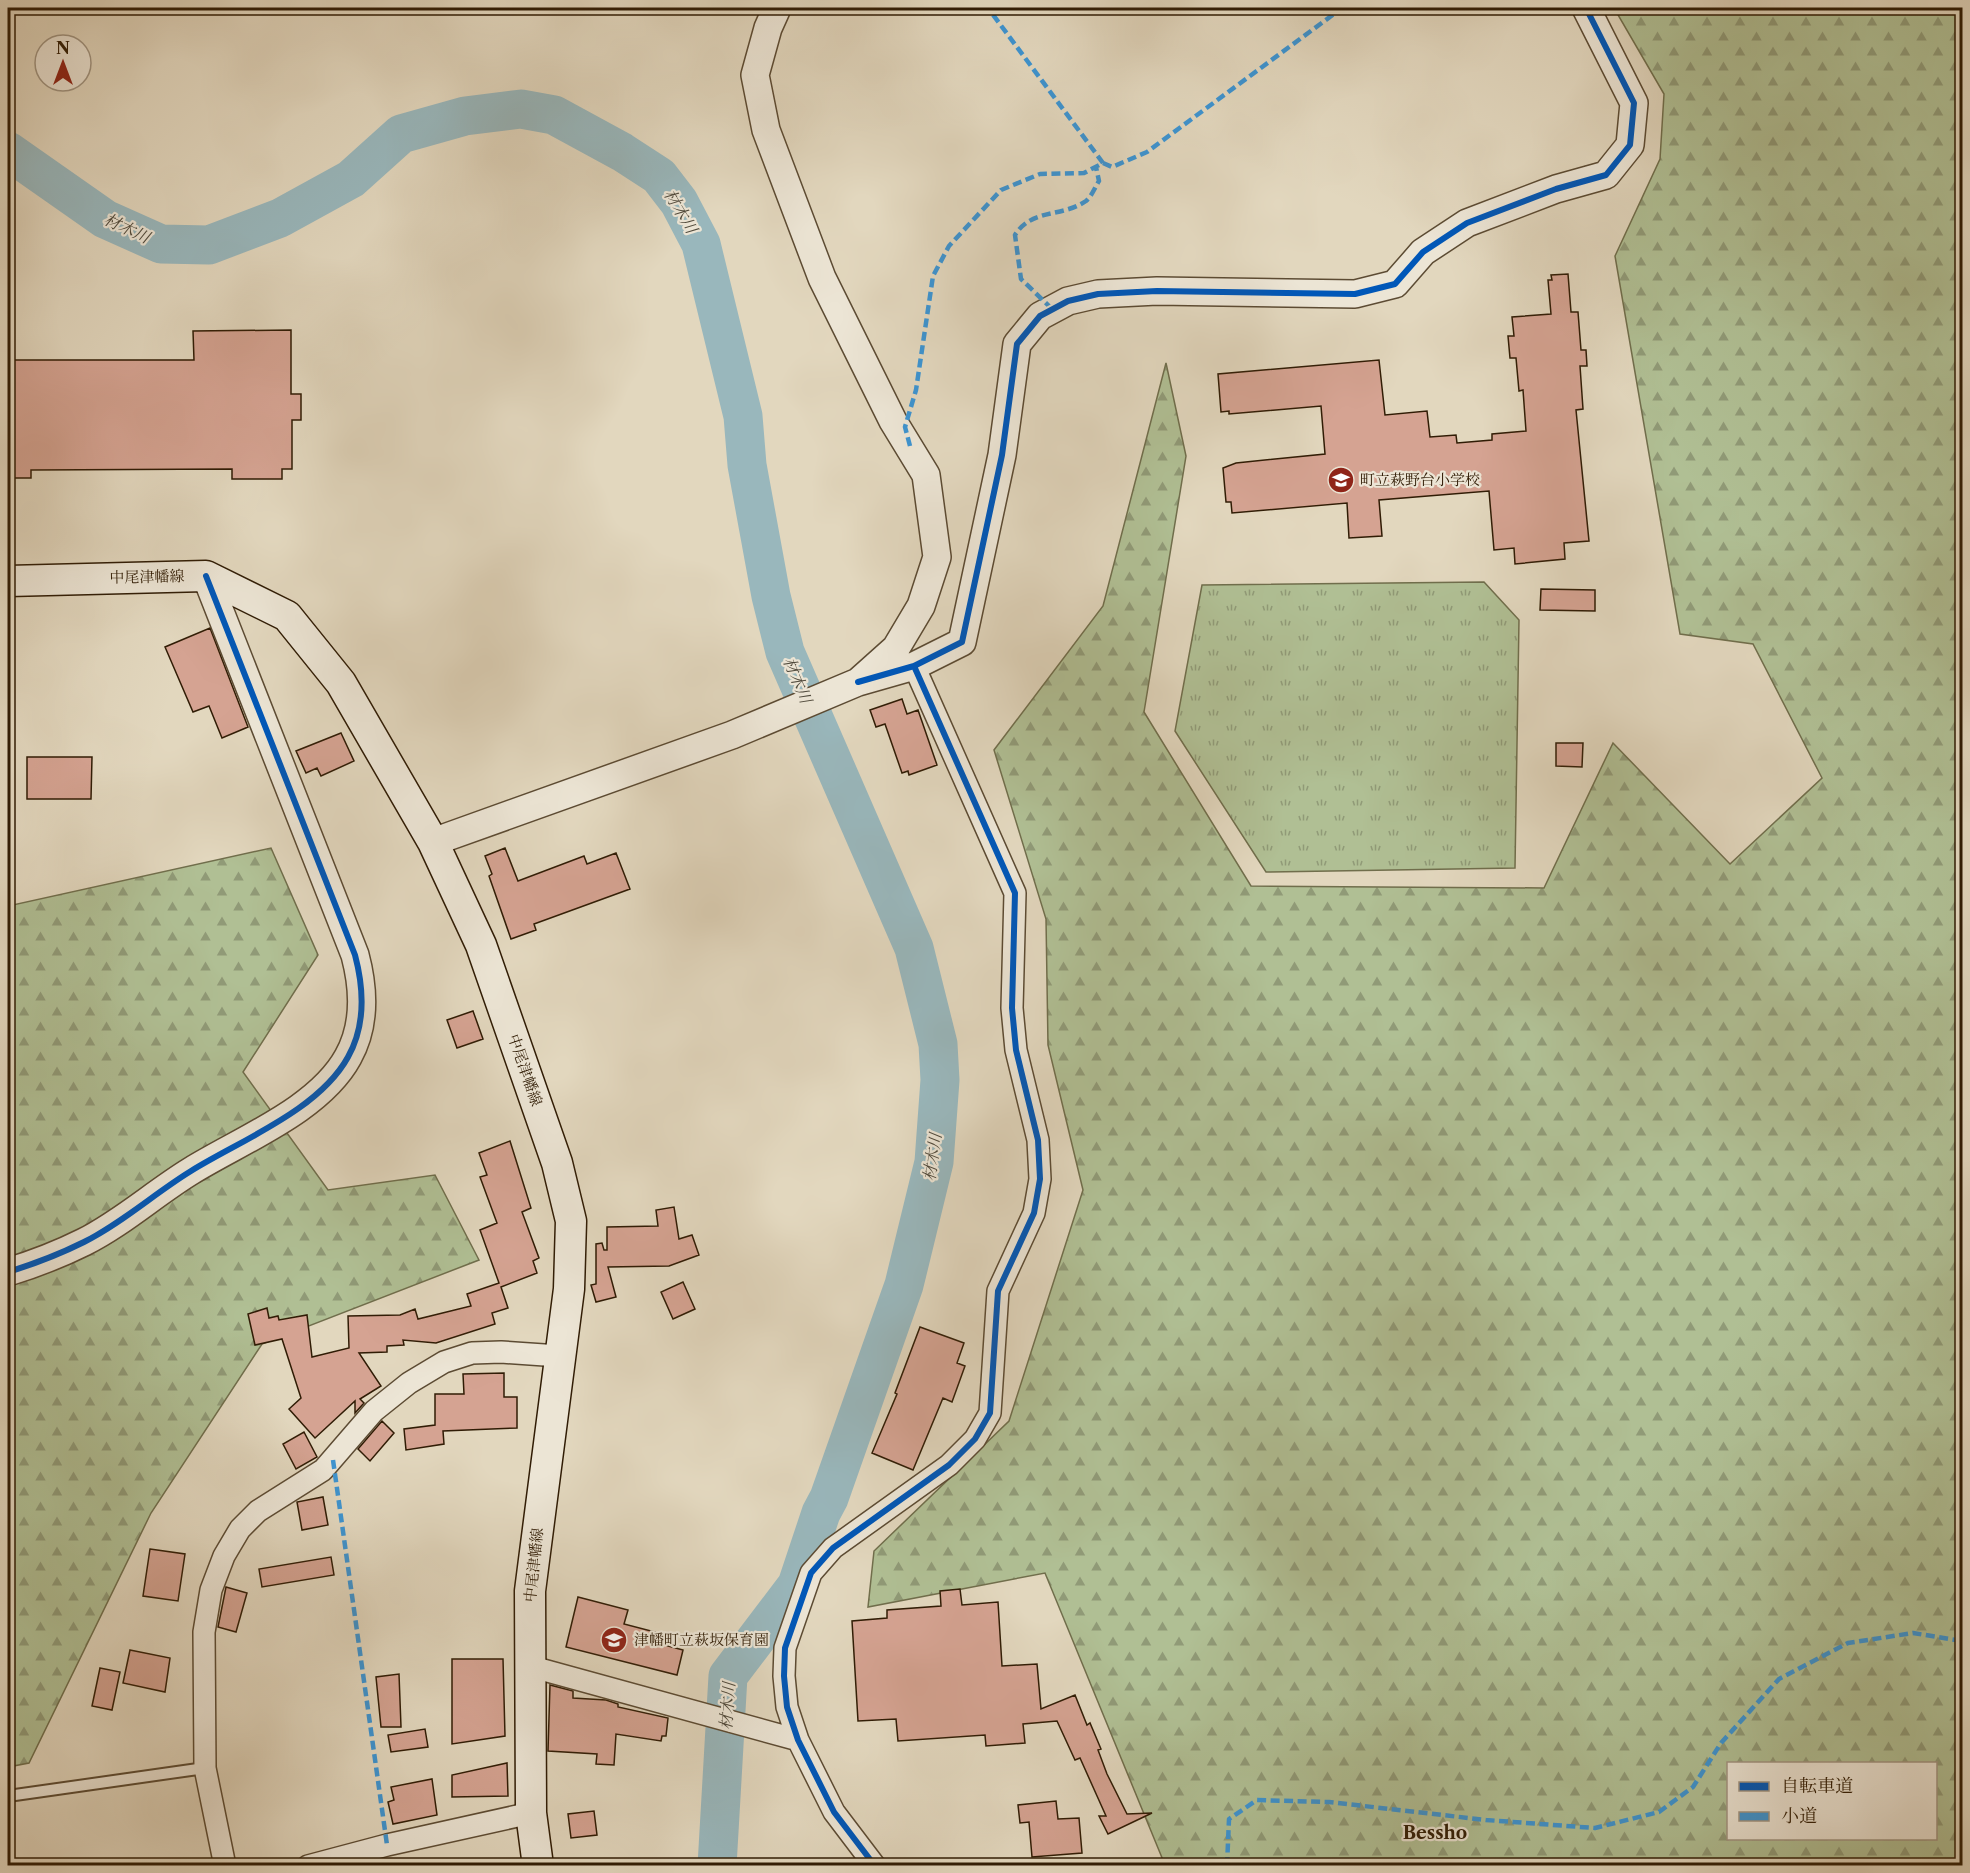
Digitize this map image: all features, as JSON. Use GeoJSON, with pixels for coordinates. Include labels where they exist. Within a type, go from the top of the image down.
{"type":"FeatureCollection","features":[{"type":"Feature","properties":{"kind":"main road","name":"中尾津幡線"},"geometry":{"type":"LineString","coordinates":[[8,580],[206,576],[287,616],[341,683],[433,842],[481,945],[562,1186],[571,1221],[569,1289],[530,1591],[531,1813],[538,1866]]}},
{"type":"Feature","properties":{"kind":"street"},"geometry":{"type":"LineString","coordinates":[[777,8],[768,28],[755,75],[766,130],[822,279],[893,421],[926,476],[937,557],[921,606],[896,648],[858,682]]}},
{"type":"Feature","properties":{"kind":"street"},"geometry":{"type":"LineString","coordinates":[[433,842],[732,735],[825,698],[858,682],[914,666],[962,642],[1002,455],[1017,344],[1040,316],[1068,301],[1098,294],[1157,291],[1355,294],[1395,284],[1423,252],[1467,223],[1556,189],[1606,175],[1630,145],[1634,103],[1586,8]]}},
{"type":"Feature","properties":{"kind":"street"},"geometry":{"type":"LineString","coordinates":[[8,1272],[85,1241],[190,1171],[300,1107],[328,1086],[349,1056],[361,1021],[362,984],[355,955],[206,576]]}},
{"type":"Feature","properties":{"kind":"street"},"geometry":{"type":"LineString","coordinates":[[875,1866],[834,1812],[798,1740],[787,1707],[784,1676],[785,1648],[811,1573],[833,1548],[949,1465],[975,1439],[990,1413],[998,1291],[1034,1213],[1040,1179],[1038,1140],[1016,1050],[1013,1018],[1015,893],[914,666]]}},
{"type":"Feature","properties":{"kind":"street"},"geometry":{"type":"LineString","coordinates":[[225,1866],[205,1768],[204,1632],[211,1590],[224,1556],[240,1529],[258,1511],[323,1470],[374,1411],[409,1383],[444,1362],[482,1353],[559,1356]]}},
{"type":"Feature","properties":{"kind":"street"},"geometry":{"type":"LineString","coordinates":[[529,1666],[798,1740]]}},
{"type":"Feature","properties":{"kind":"street"},"geometry":{"type":"LineString","coordinates":[[308,1866],[387,1845],[531,1813]]}},
{"type":"Feature","properties":{"kind":"lane"},"geometry":{"type":"LineString","coordinates":[[8,1796],[205,1768]]}},
{"type":"Feature","properties":{"kind":"green space"},"geometry":{"type":"Polygon","coordinates":[[[1614,8],[1962,8],[1962,1865],[1165,1865],[1045,1573],[868,1607],[874,1551],[1009,1421],[1083,1190],[1048,1045],[1046,919],[994,750],[1103,606],[1166,363],[1186,456],[1144,712],[1251,886],[1544,888],[1613,743],[1730,864],[1822,778],[1753,644],[1680,634],[1615,256],[1660,159],[1664,94],[1614,8]]]}},
{"type":"Feature","properties":{"kind":"green space"},"geometry":{"type":"Polygon","coordinates":[[[1484,582],[1519,620],[1515,868],[1266,872],[1175,731],[1202,585],[1484,582]]]}},
{"type":"Feature","properties":{"kind":"green space"},"geometry":{"type":"Polygon","coordinates":[[[271,848],[318,955],[243,1072],[328,1190],[435,1175],[479,1260],[262,1344],[151,1513],[29,1763],[8,1767],[8,906],[271,848]]]}},
{"type":"Feature","properties":{"kind":"building"},"geometry":{"type":"Polygon","coordinates":[[[1568,274],[1571,312],[1578,312],[1581,350],[1586,350],[1587,366],[1580,366],[1583,409],[1576,410],[1589,541],[1564,543],[1565,559],[1515,564],[1514,548],[1494,550],[1489,491],[1379,500],[1382,536],[1349,538],[1347,503],[1232,513],[1231,502],[1226,502],[1223,468],[1236,463],[1325,454],[1321,406],[1229,414],[1229,411],[1221,412],[1218,374],[1379,360],[1385,415],[1427,411],[1430,437],[1456,435],[1457,443],[1492,440],[1492,434],[1526,431],[1523,390],[1519,391],[1516,358],[1510,358],[1508,336],[1514,336],[1512,317],[1551,314],[1548,280],[1552,280],[1551,275],[1568,274]]]}},
{"type":"Feature","properties":{"kind":"building"},"geometry":{"type":"Polygon","coordinates":[[[291,330],[291,394],[301,394],[301,420],[292,420],[292,469],[282,469],[282,479],[232,479],[232,469],[31,470],[31,478],[8,478],[9,360],[194,360],[193,331],[291,330]]]}},
{"type":"Feature","properties":{"kind":"building"},"geometry":{"type":"Polygon","coordinates":[[[1541,589],[1595,590],[1595,611],[1540,610],[1541,589]]]}},
{"type":"Feature","properties":{"kind":"building"},"geometry":{"type":"Polygon","coordinates":[[[210,628],[248,727],[222,738],[209,706],[193,712],[165,647],[210,628]]]}},
{"type":"Feature","properties":{"kind":"building"},"geometry":{"type":"Polygon","coordinates":[[[902,699],[907,714],[918,710],[937,765],[909,775],[908,771],[902,773],[885,724],[876,727],[870,710],[902,699]]]}},
{"type":"Feature","properties":{"kind":"building"},"geometry":{"type":"Polygon","coordinates":[[[341,733],[354,761],[321,776],[317,768],[306,773],[296,751],[341,733]]]}},
{"type":"Feature","properties":{"kind":"building"},"geometry":{"type":"Polygon","coordinates":[[[1556,743],[1583,743],[1582,767],[1556,766],[1556,743]]]}},
{"type":"Feature","properties":{"kind":"building"},"geometry":{"type":"Polygon","coordinates":[[[27,757],[92,757],[91,799],[27,799],[27,757]]]}},
{"type":"Feature","properties":{"kind":"building"},"geometry":{"type":"Polygon","coordinates":[[[505,848],[518,881],[584,856],[587,864],[616,853],[630,889],[534,924],[536,930],[511,939],[489,876],[492,874],[485,856],[505,848]]]}},
{"type":"Feature","properties":{"kind":"building"},"geometry":{"type":"Polygon","coordinates":[[[473,1011],[483,1039],[457,1048],[447,1020],[473,1011]]]}},
{"type":"Feature","properties":{"kind":"building"},"geometry":{"type":"Polygon","coordinates":[[[510,1141],[531,1208],[522,1212],[539,1258],[533,1261],[537,1273],[501,1287],[508,1308],[492,1313],[495,1324],[436,1343],[403,1340],[404,1345],[387,1346],[387,1352],[359,1353],[381,1386],[360,1399],[364,1403],[355,1413],[355,1401],[315,1438],[289,1409],[301,1398],[282,1339],[255,1345],[248,1314],[267,1308],[269,1318],[278,1316],[279,1320],[307,1315],[312,1357],[349,1348],[348,1316],[400,1315],[415,1309],[418,1319],[471,1306],[467,1294],[499,1283],[480,1230],[497,1223],[480,1177],[487,1175],[479,1153],[510,1141]]]}},
{"type":"Feature","properties":{"kind":"building"},"geometry":{"type":"Polygon","coordinates":[[[674,1207],[679,1239],[692,1235],[699,1255],[669,1266],[608,1267],[616,1297],[596,1302],[591,1285],[596,1284],[596,1244],[602,1243],[604,1250],[607,1250],[607,1227],[658,1226],[656,1210],[674,1207]]]}},
{"type":"Feature","properties":{"kind":"building"},"geometry":{"type":"Polygon","coordinates":[[[683,1282],[695,1309],[673,1319],[661,1292],[683,1282]]]}},
{"type":"Feature","properties":{"kind":"building"},"geometry":{"type":"Polygon","coordinates":[[[920,1327],[964,1343],[957,1363],[965,1366],[952,1402],[943,1398],[913,1470],[872,1453],[897,1394],[895,1393],[920,1327]]]}},
{"type":"Feature","properties":{"kind":"building"},"geometry":{"type":"Polygon","coordinates":[[[504,1373],[504,1397],[517,1397],[517,1428],[443,1431],[444,1444],[406,1450],[404,1429],[435,1425],[435,1394],[464,1394],[463,1374],[504,1373]]]}},
{"type":"Feature","properties":{"kind":"building"},"geometry":{"type":"Polygon","coordinates":[[[382,1421],[394,1433],[370,1461],[358,1449],[382,1421]]]}},
{"type":"Feature","properties":{"kind":"building"},"geometry":{"type":"Polygon","coordinates":[[[304,1432],[317,1457],[296,1469],[283,1444],[304,1432]]]}},
{"type":"Feature","properties":{"kind":"building"},"geometry":{"type":"Polygon","coordinates":[[[323,1497],[328,1525],[302,1530],[297,1502],[323,1497]]]}},
{"type":"Feature","properties":{"kind":"building"},"geometry":{"type":"Polygon","coordinates":[[[150,1549],[185,1554],[178,1601],[143,1596],[150,1549]]]}},
{"type":"Feature","properties":{"kind":"building"},"geometry":{"type":"Polygon","coordinates":[[[331,1557],[334,1575],[262,1587],[259,1569],[331,1557]]]}},
{"type":"Feature","properties":{"kind":"building"},"geometry":{"type":"Polygon","coordinates":[[[226,1587],[247,1593],[236,1632],[218,1627],[226,1587]]]}},
{"type":"Feature","properties":{"kind":"building"},"geometry":{"type":"Polygon","coordinates":[[[960,1589],[962,1605],[998,1602],[1002,1666],[1037,1664],[1041,1709],[1075,1695],[1087,1725],[1090,1723],[1101,1749],[1098,1750],[1107,1774],[1127,1814],[1152,1813],[1108,1834],[1099,1816],[1106,1816],[1080,1758],[1075,1760],[1057,1721],[1023,1724],[1025,1743],[986,1746],[985,1735],[898,1741],[896,1719],[858,1721],[852,1621],[887,1618],[887,1610],[941,1606],[940,1591],[960,1589]]]}},
{"type":"Feature","properties":{"kind":"building"},"geometry":{"type":"Polygon","coordinates":[[[578,1597],[628,1610],[624,1624],[655,1632],[653,1642],[683,1650],[677,1675],[566,1647],[578,1597]]]}},
{"type":"Feature","properties":{"kind":"building"},"geometry":{"type":"Polygon","coordinates":[[[130,1650],[170,1658],[165,1692],[123,1683],[130,1650]]]}},
{"type":"Feature","properties":{"kind":"building"},"geometry":{"type":"Polygon","coordinates":[[[452,1659],[503,1659],[505,1736],[452,1744],[452,1659]]]}},
{"type":"Feature","properties":{"kind":"building"},"geometry":{"type":"Polygon","coordinates":[[[100,1668],[120,1672],[112,1710],[92,1706],[100,1668]]]}},
{"type":"Feature","properties":{"kind":"building"},"geometry":{"type":"Polygon","coordinates":[[[399,1674],[401,1727],[381,1727],[376,1677],[399,1674]]]}},
{"type":"Feature","properties":{"kind":"building"},"geometry":{"type":"Polygon","coordinates":[[[550,1685],[573,1691],[573,1698],[606,1700],[618,1704],[618,1707],[668,1718],[666,1736],[662,1736],[661,1741],[616,1734],[614,1765],[596,1764],[597,1754],[548,1751],[550,1685]]]}},
{"type":"Feature","properties":{"kind":"building"},"geometry":{"type":"Polygon","coordinates":[[[425,1729],[428,1747],[391,1752],[388,1735],[425,1729]]]}},
{"type":"Feature","properties":{"kind":"building"},"geometry":{"type":"Polygon","coordinates":[[[507,1763],[508,1796],[452,1797],[452,1775],[507,1763]]]}},
{"type":"Feature","properties":{"kind":"building"},"geometry":{"type":"Polygon","coordinates":[[[432,1779],[437,1815],[393,1824],[388,1802],[394,1800],[391,1787],[432,1779]]]}},
{"type":"Feature","properties":{"kind":"building"},"geometry":{"type":"Polygon","coordinates":[[[1056,1801],[1058,1819],[1079,1818],[1082,1853],[1032,1857],[1029,1822],[1020,1823],[1018,1805],[1056,1801]]]}},
{"type":"Feature","properties":{"kind":"building"},"geometry":{"type":"Polygon","coordinates":[[[594,1811],[597,1835],[571,1838],[568,1814],[594,1811]]]}},
{"type":"Feature","properties":{"kind":"waterway","name":"材木川"},"geometry":{"type":"LineString","coordinates":[[8,151],[105,219],[161,244],[209,245],[280,218],[351,179],[401,134],[465,116],[521,109],[554,115],[622,152],[659,176],[679,202],[701,244],[743,416],[747,465],[771,596],[785,652],[914,948],[938,1044],[940,1080],[934,1162],[904,1285],[829,1498],[821,1513],[797,1585],[728,1676],[717,1866]]}},
{"type":"Feature","properties":{"kind":"marked path"},"geometry":{"type":"LineString","coordinates":[[910,446],[905,427],[916,390],[933,276],[949,246],[1001,190],[1040,174],[1084,173],[1103,163],[988,8]]}},
{"type":"Feature","properties":{"kind":"marked path"},"geometry":{"type":"LineString","coordinates":[[1103,163],[1112,167],[1147,152],[1342,8]]}},
{"type":"Feature","properties":{"kind":"marked path"},"geometry":{"type":"LineString","coordinates":[[1052,309],[1021,279],[1015,235],[1022,226],[1038,217],[1067,210],[1086,201],[1099,181],[1096,167]]}},
{"type":"Feature","properties":{"kind":"marked path"},"geometry":{"type":"LineString","coordinates":[[333,1460],[387,1845]]}},
{"type":"Feature","properties":{"kind":"marked path"},"geometry":{"type":"LineString","coordinates":[[1227,1866],[1229,1819],[1257,1800],[1329,1802],[1486,1820],[1595,1828],[1659,1812],[1693,1787],[1721,1743],[1779,1679],[1848,1643],[1913,1633],[1962,1641]]}},
{"type":"Feature","properties":{"kind":"cycle path"},"geometry":{"type":"LineString","coordinates":[[858,682],[914,666],[962,642],[1002,455],[1017,344],[1040,316],[1068,301],[1098,294],[1157,291],[1355,294],[1395,284],[1423,252],[1467,223],[1556,189],[1606,175],[1630,145],[1634,103],[1586,8]]}},
{"type":"Feature","properties":{"kind":"cycle path"},"geometry":{"type":"LineString","coordinates":[[8,1272],[56,1255],[84,1242],[125,1217],[191,1171],[299,1108],[335,1076],[348,1057],[358,1032],[362,1007],[355,955],[206,576]]}},
{"type":"Feature","properties":{"kind":"cycle path"},"geometry":{"type":"LineString","coordinates":[[875,1866],[834,1812],[798,1740],[787,1707],[784,1676],[785,1648],[811,1573],[833,1548],[949,1465],[975,1439],[990,1413],[998,1291],[1034,1213],[1040,1179],[1038,1140],[1016,1050],[1012,1008],[1015,893],[914,666]]}},
{"type":"Feature","properties":{"kind":"place","name":"町立萩野台小学校"},"geometry":{"type":"Point","coordinates":[1341,480]}},
{"type":"Feature","properties":{"kind":"place","name":"津幡町立萩坂保育園"},"geometry":{"type":"Point","coordinates":[614,1640]}},
{"type":"Feature","properties":{"kind":"district","name":"Bessho"},"geometry":{"type":"Point","coordinates":[1435,1833]}}]}
